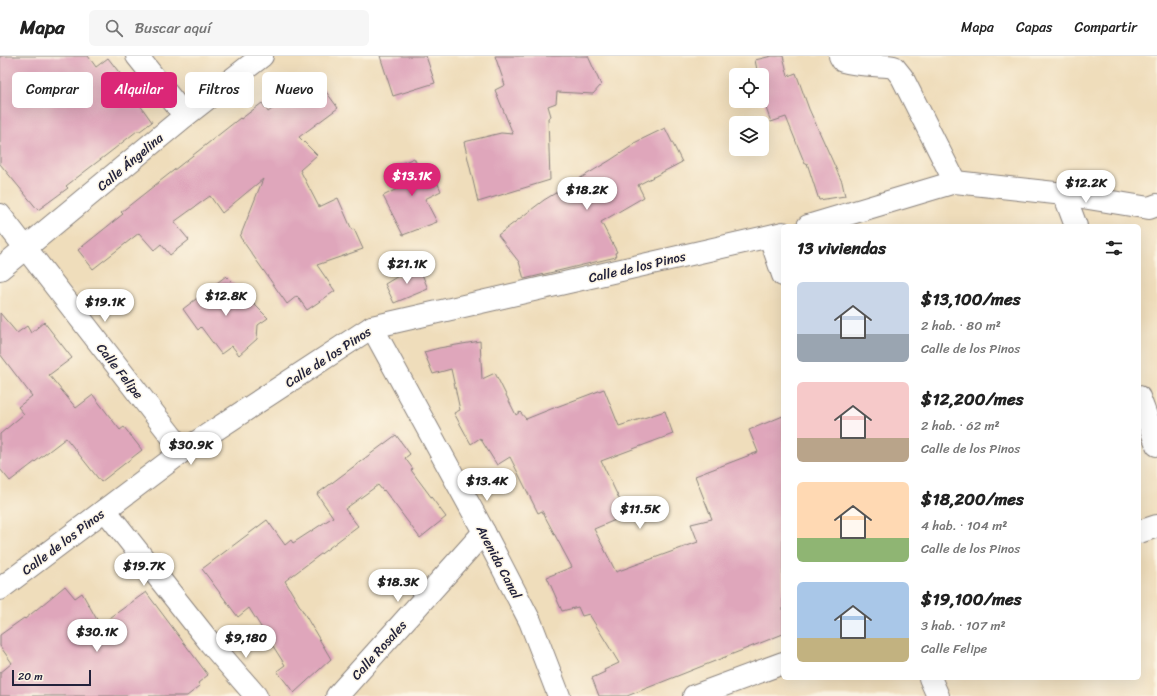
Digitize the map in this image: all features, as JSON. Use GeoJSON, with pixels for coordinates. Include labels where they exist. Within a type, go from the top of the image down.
{"type":"FeatureCollection","features":[{"type":"Feature","properties":{"kind":"street"},"geometry":{"type":"LineString","coordinates":[[137,56],[184,116]]}},
{"type":"Feature","properties":{"kind":"street","name":"Calle Ángelina"},"geometry":{"type":"LineString","coordinates":[[0,269],[184,116],[262,56]]}},
{"type":"Feature","properties":{"kind":"street"},"geometry":{"type":"LineString","coordinates":[[840,56],[843,61],[854,64],[894,67],[902,77],[955,182]]}},
{"type":"Feature","properties":{"kind":"street"},"geometry":{"type":"LineString","coordinates":[[815,224],[955,182],[1064,194],[1149,208],[1157,205]]}},
{"type":"Feature","properties":{"kind":"street"},"geometry":{"type":"LineString","coordinates":[[1064,194],[1075,224]]}},
{"type":"Feature","properties":{"kind":"street","name":"Calle Felipe"},"geometry":{"type":"LineString","coordinates":[[0,215],[183,451]]}},
{"type":"Feature","properties":{"kind":"street"},"geometry":{"type":"LineString","coordinates":[[776,235],[781,264]]}},
{"type":"Feature","properties":{"kind":"street","name":"Calle de los Pinos"},"geometry":{"type":"LineString","coordinates":[[0,589],[183,451],[372,327],[776,235]]}},
{"type":"Feature","properties":{"kind":"street","name":"Avenida Canal"},"geometry":{"type":"LineString","coordinates":[[372,327],[484,532],[530,621],[559,696]]}},
{"type":"Feature","properties":{"kind":"street"},"geometry":{"type":"LineString","coordinates":[[1141,402],[1157,445]]}},
{"type":"Feature","properties":{"kind":"street"},"geometry":{"type":"LineString","coordinates":[[105,510],[211,644],[256,696]]}},
{"type":"Feature","properties":{"kind":"street"},"geometry":{"type":"LineString","coordinates":[[1141,531],[1157,526]]}},
{"type":"Feature","properties":{"kind":"street","name":"Calle Rosales"},"geometry":{"type":"LineString","coordinates":[[338,696],[484,532]]}},
{"type":"Feature","properties":{"kind":"street"},"geometry":{"type":"LineString","coordinates":[[694,696],[781,664]]}},
{"type":"Feature","properties":{"kind":"street"},"geometry":{"type":"LineString","coordinates":[[931,680],[938,696]]}},
{"type":"Feature","properties":{"kind":"building"},"geometry":{"type":"Polygon","coordinates":[[[0,56],[88,56],[96,67],[108,58],[119,72],[101,72],[101,108],[142,108],[152,122],[140,131],[137,131],[66,186],[68,188],[38,210],[0,164],[0,56]]]}},
{"type":"Feature","properties":{"kind":"building"},"geometry":{"type":"Polygon","coordinates":[[[380,56],[426,56],[435,83],[393,96],[380,56]]]}},
{"type":"Feature","properties":{"kind":"building"},"geometry":{"type":"Polygon","coordinates":[[[495,56],[588,56],[601,85],[593,94],[557,92],[556,103],[548,106],[551,116],[548,118],[550,180],[478,202],[464,142],[501,133],[513,134],[495,90],[505,85],[495,56]]]}},
{"type":"Feature","properties":{"kind":"building"},"geometry":{"type":"Polygon","coordinates":[[[772,56],[783,56],[788,76],[796,73],[809,109],[842,182],[845,196],[819,200],[807,163],[805,164],[786,117],[771,122],[766,108],[769,108],[769,68],[757,68],[755,60],[772,56]]]}},
{"type":"Feature","properties":{"kind":"building"},"geometry":{"type":"Polygon","coordinates":[[[327,93],[338,108],[299,137],[317,155],[300,170],[319,207],[338,198],[352,230],[354,229],[363,249],[317,265],[335,291],[307,310],[297,296],[287,304],[240,237],[263,179],[222,213],[210,196],[174,222],[189,240],[170,255],[161,244],[154,250],[139,233],[93,269],[78,250],[123,214],[121,212],[240,118],[241,119],[262,103],[262,108],[265,108],[268,112],[274,108],[327,108],[327,93]]]}},
{"type":"Feature","properties":{"kind":"building"},"geometry":{"type":"Polygon","coordinates":[[[665,128],[682,162],[638,185],[644,197],[601,222],[617,252],[615,253],[616,257],[524,279],[519,262],[498,235],[544,200],[609,161],[635,144],[634,143],[665,128]]]}},
{"type":"Feature","properties":{"kind":"building"},"geometry":{"type":"Polygon","coordinates":[[[414,158],[421,172],[431,168],[441,191],[425,199],[437,222],[403,235],[383,196],[399,188],[391,168],[414,158]]]}},
{"type":"Feature","properties":{"kind":"building"},"geometry":{"type":"Polygon","coordinates":[[[418,264],[428,289],[394,303],[385,284],[418,264]]]}},
{"type":"Feature","properties":{"kind":"building"},"geometry":{"type":"Polygon","coordinates":[[[226,276],[268,318],[258,325],[257,339],[239,355],[232,346],[221,354],[201,327],[198,330],[183,309],[226,276]]]}},
{"type":"Feature","properties":{"kind":"building"},"geometry":{"type":"Polygon","coordinates":[[[0,313],[17,333],[27,326],[31,333],[44,322],[72,358],[49,375],[76,408],[93,395],[120,430],[124,427],[142,450],[101,482],[66,438],[10,481],[0,469],[0,434],[24,414],[18,407],[32,396],[0,354],[0,313]]]}},
{"type":"Feature","properties":{"kind":"building"},"geometry":{"type":"Polygon","coordinates":[[[480,341],[482,379],[495,373],[516,415],[520,412],[526,419],[604,389],[619,426],[665,411],[673,434],[601,461],[627,515],[594,529],[616,572],[698,542],[691,524],[712,519],[695,476],[758,452],[749,430],[781,417],[781,635],[627,696],[599,696],[592,678],[619,663],[589,614],[582,616],[578,607],[562,611],[547,577],[572,567],[542,511],[538,513],[510,457],[497,465],[480,438],[471,444],[454,413],[460,410],[451,369],[433,374],[424,352],[480,341]]]}},
{"type":"Feature","properties":{"kind":"building"},"geometry":{"type":"Polygon","coordinates":[[[396,435],[410,454],[405,458],[413,469],[411,470],[446,517],[420,538],[384,490],[383,491],[378,485],[345,509],[358,526],[285,581],[331,659],[294,693],[277,671],[285,665],[249,608],[238,617],[202,569],[267,520],[285,545],[291,540],[293,543],[333,517],[317,494],[396,435]]]}},
{"type":"Feature","properties":{"kind":"building"},"geometry":{"type":"Polygon","coordinates":[[[65,586],[75,598],[82,593],[100,625],[146,592],[208,675],[198,683],[200,686],[187,696],[0,696],[0,673],[12,663],[0,646],[0,635],[24,618],[25,619],[65,586]]]}}]}
